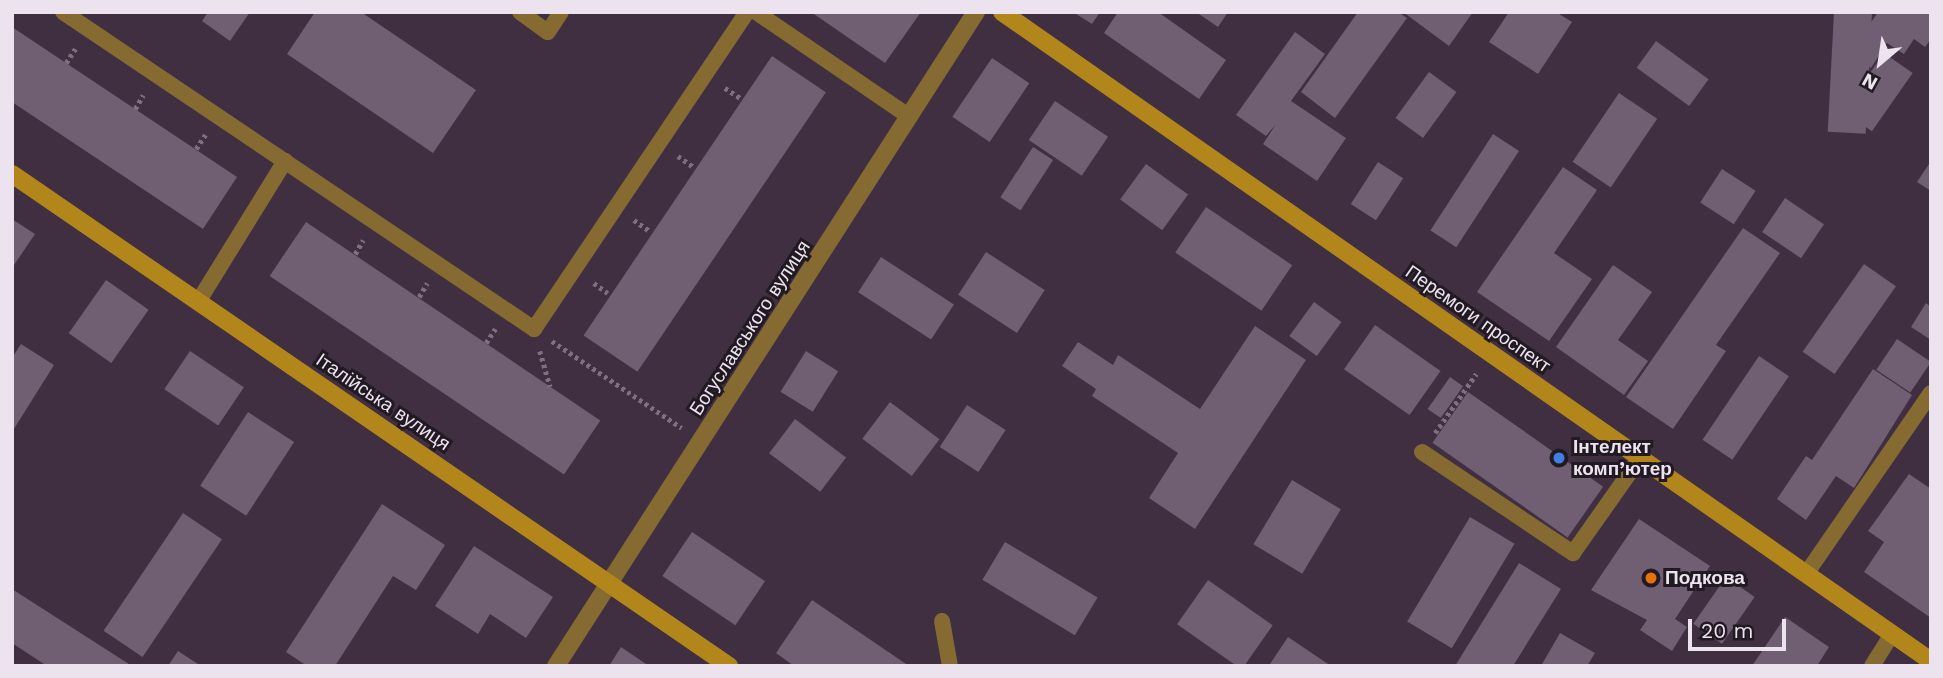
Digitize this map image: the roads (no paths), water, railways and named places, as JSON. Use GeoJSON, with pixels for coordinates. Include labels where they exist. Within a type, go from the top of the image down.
{"type":"FeatureCollection","features":[{"type":"Feature","properties":{"kind":"street","name":"Богуславського вулиця"},"geometry":{"type":"LineString","coordinates":[[556,666],[976,12]]}},
{"type":"Feature","properties":{"kind":"street","name":"Перемоги проспект"},"geometry":{"type":"LineString","coordinates":[[1002,12],[1931,661]]}},
{"type":"Feature","properties":{"kind":"street","name":"Італійська вулиця"},"geometry":{"type":"LineString","coordinates":[[12,174],[729,666]]}},
{"type":"Feature","properties":{"kind":"lane"},"geometry":{"type":"LineString","coordinates":[[63,12],[534,329],[747,12]]}},
{"type":"Feature","properties":{"kind":"lane"},"geometry":{"type":"LineString","coordinates":[[520,12],[548,32],[561,12]]}},
{"type":"Feature","properties":{"kind":"lane"},"geometry":{"type":"LineString","coordinates":[[756,12],[909,117]]}},
{"type":"Feature","properties":{"kind":"lane"},"geometry":{"type":"LineString","coordinates":[[198,302],[285,161]]}},
{"type":"Feature","properties":{"kind":"lane"},"geometry":{"type":"LineString","coordinates":[[1807,574],[1931,393]]}},
{"type":"Feature","properties":{"kind":"lane"},"geometry":{"type":"LineString","coordinates":[[1422,452],[1573,554],[1640,458]]}},
{"type":"Feature","properties":{"kind":"lane"},"geometry":{"type":"LineString","coordinates":[[942,621],[950,666]]}},
{"type":"Feature","properties":{"kind":"lane"},"geometry":{"type":"LineString","coordinates":[[1872,666],[1892,634]]}},
{"type":"Feature","properties":{"kind":"place","name":"Інтелект комп’ютер"},"geometry":{"type":"Point","coordinates":[1559,458]}},
{"type":"Feature","properties":{"kind":"place","name":"Подкова"},"geometry":{"type":"Point","coordinates":[1651,578]}}]}
